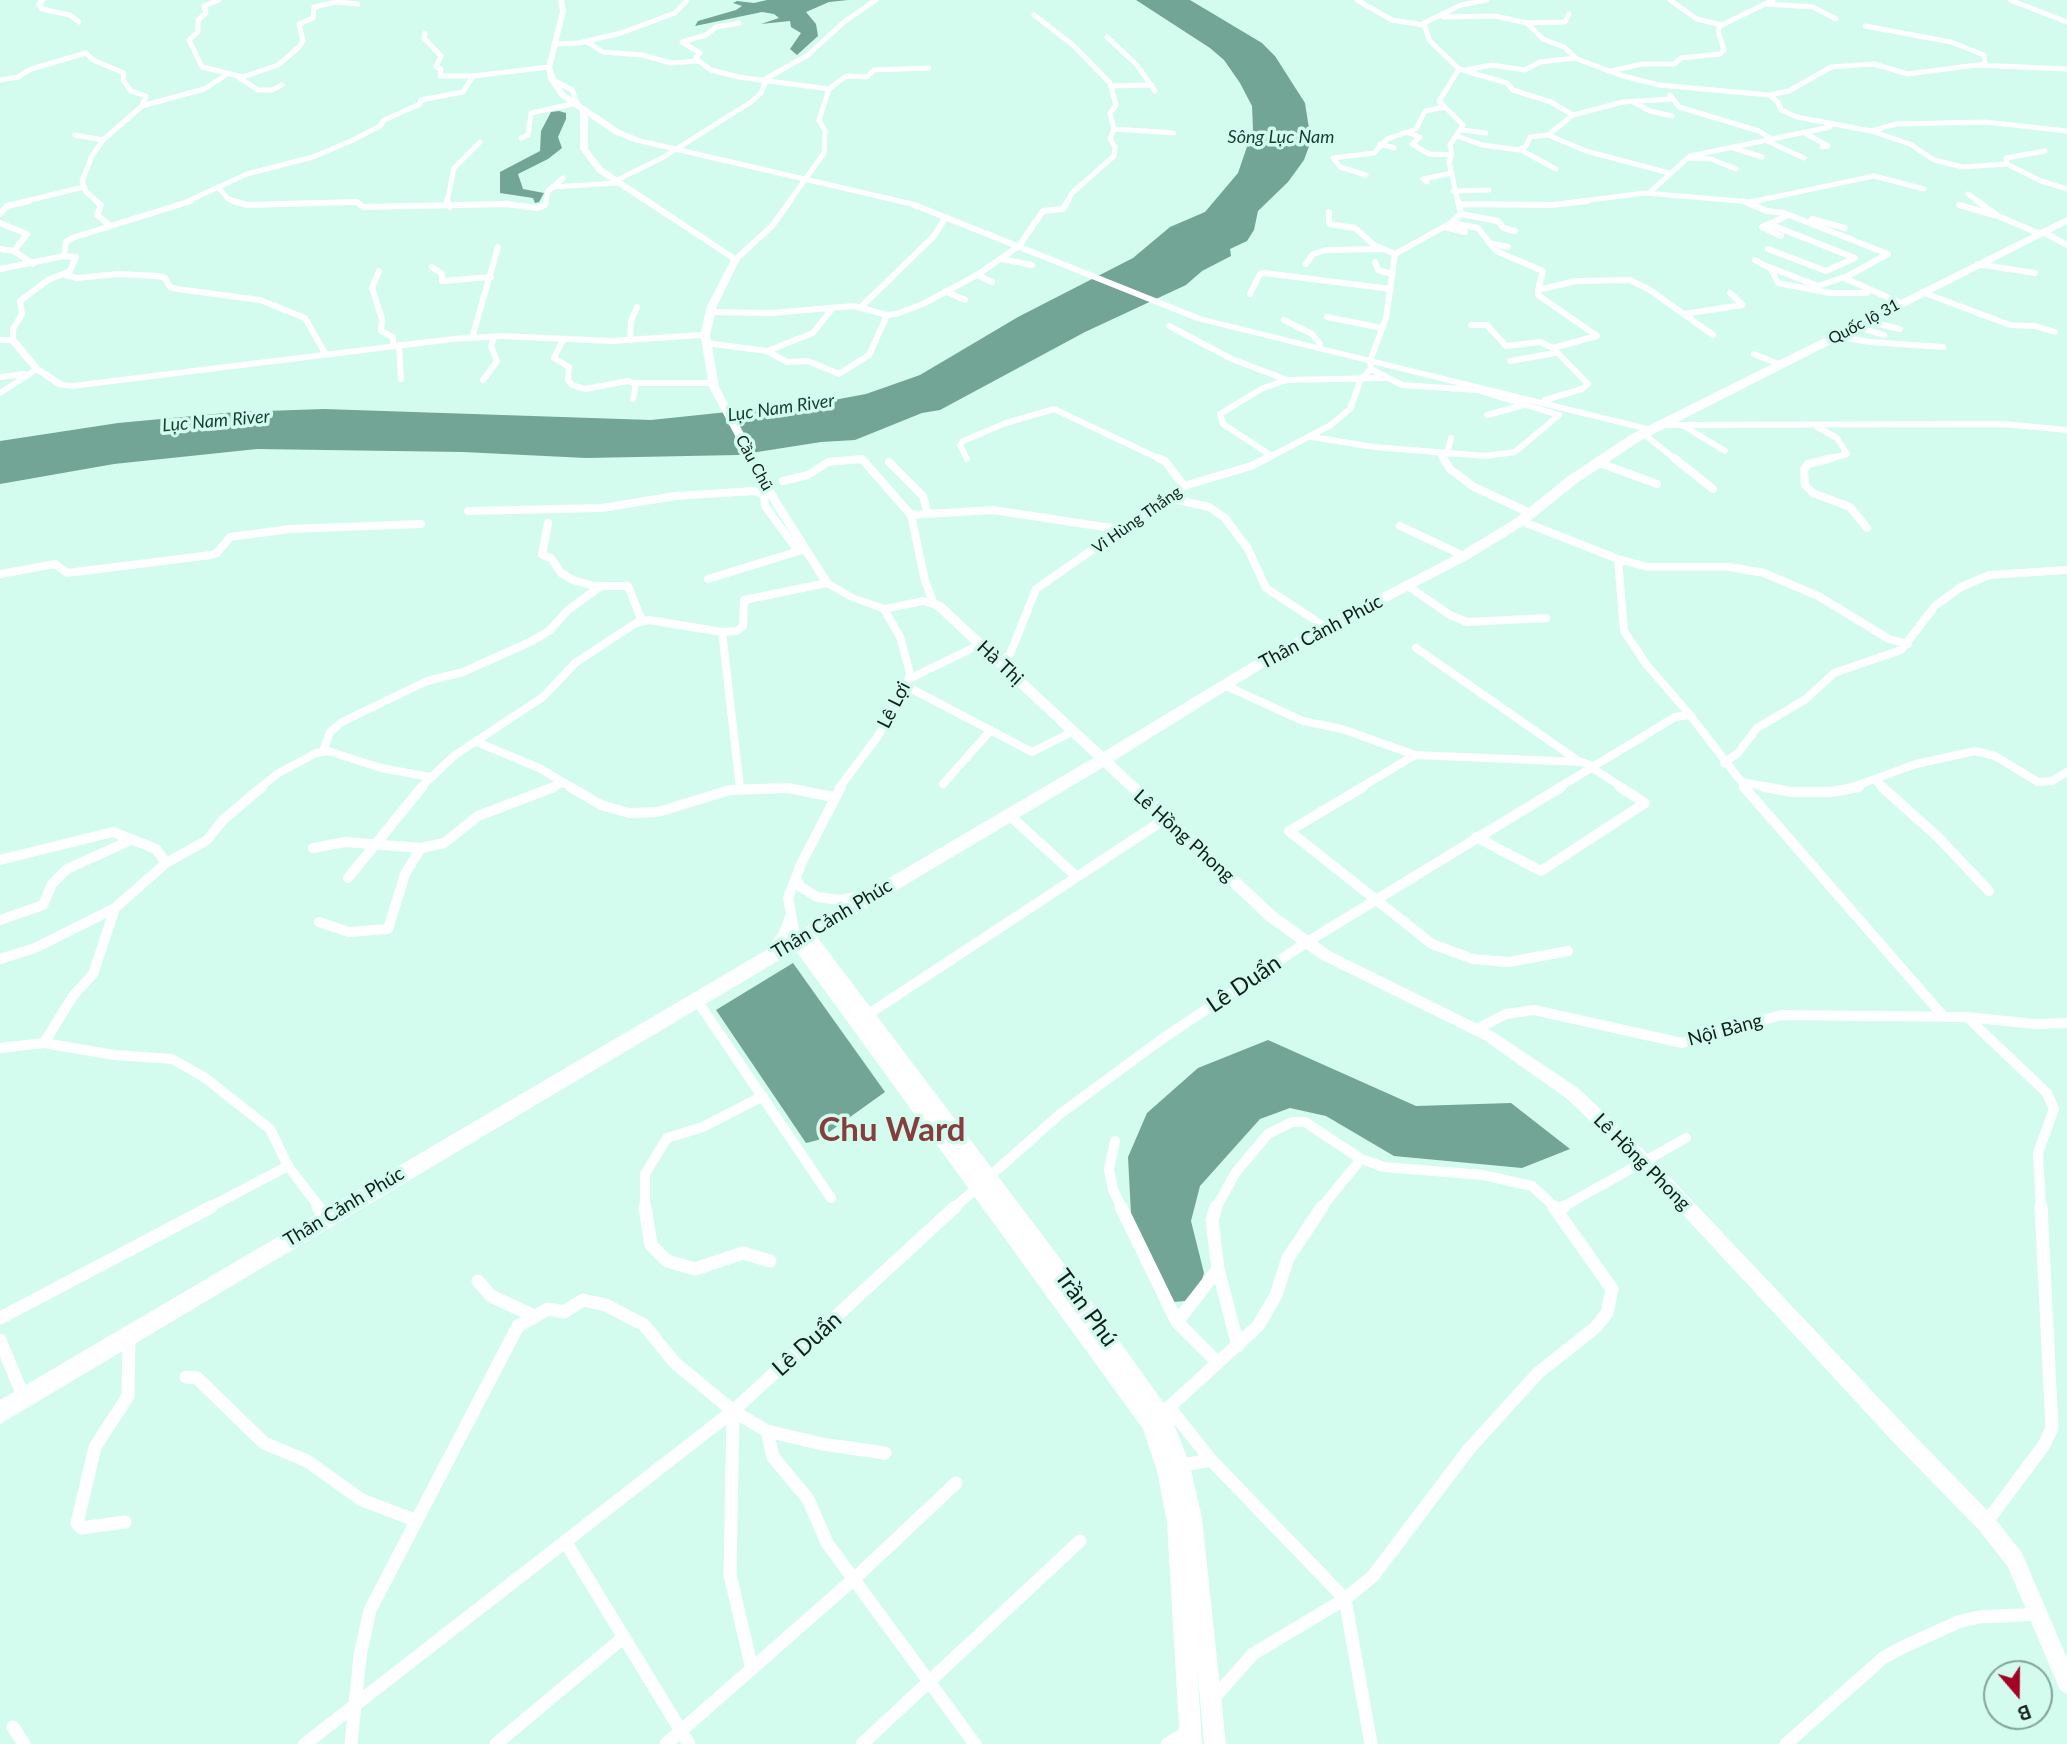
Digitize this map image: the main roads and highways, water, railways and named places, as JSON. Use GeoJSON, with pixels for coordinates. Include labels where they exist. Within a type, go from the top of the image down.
{"type":"FeatureCollection","features":[{"type":"Feature","properties":{"kind":"highway","name":"Quốc lộ 31"},"geometry":{"type":"LineString","coordinates":[[1655,428],[2067,220]]}},
{"type":"Feature","properties":{"kind":"highway","name":"Thân Cảnh Phúc"},"geometry":{"type":"LineString","coordinates":[[0,1413],[326,1217],[1101,761],[1224,685],[1464,556],[1525,517],[1597,462],[1655,428]]}},
{"type":"Feature","properties":{"kind":"water"},"geometry":{"type":"Polygon","coordinates":[[[767,0],[848,0],[829,2],[806,12],[816,24],[818,36],[797,55],[790,49],[801,33],[791,27],[790,21],[761,24],[779,18],[774,14],[762,12],[695,26],[698,21],[736,10],[742,6],[733,3],[737,1],[754,3],[767,0]]]}},
{"type":"Feature","properties":{"kind":"water","name":"Sông Lục Nam"},"geometry":{"type":"Polygon","coordinates":[[[1136,0],[1190,0],[1262,43],[1275,56],[1305,103],[1311,141],[1304,160],[1288,182],[1258,211],[1254,230],[1247,241],[1230,249],[1231,256],[1202,271],[1186,285],[1085,332],[940,410],[922,413],[855,440],[821,442],[738,455],[586,458],[463,452],[257,449],[114,464],[0,484],[0,441],[118,423],[236,412],[324,409],[651,420],[823,402],[866,394],[920,375],[1018,317],[1133,258],[1170,227],[1205,212],[1238,173],[1253,129],[1252,106],[1240,83],[1224,60],[1210,48],[1136,0]]]}},
{"type":"Feature","properties":{"kind":"water"},"geometry":{"type":"Polygon","coordinates":[[[551,112],[566,113],[558,137],[562,148],[548,159],[518,174],[523,189],[544,193],[539,202],[535,203],[533,198],[500,193],[500,172],[540,151],[541,131],[551,112]]]}},
{"type":"Feature","properties":{"kind":"water"},"geometry":{"type":"Polygon","coordinates":[[[793,963],[885,1092],[818,1140],[806,1143],[716,1010],[793,963]]]}},
{"type":"Feature","properties":{"kind":"water"},"geometry":{"type":"Polygon","coordinates":[[[1268,1040],[1416,1106],[1511,1103],[1570,1149],[1522,1168],[1394,1156],[1326,1116],[1290,1108],[1260,1119],[1200,1186],[1191,1221],[1204,1273],[1201,1283],[1185,1301],[1173,1302],[1131,1214],[1128,1157],[1147,1113],[1198,1068],[1268,1040]]]}},
{"type":"Feature","properties":{"kind":"district","name":"Chu Ward"},"geometry":{"type":"Point","coordinates":[892,1130]}},
{"type":"Feature","properties":{"kind":"water label","name":"Lục Nam River"},"geometry":{"type":"Point","coordinates":[781,408]}},
{"type":"Feature","properties":{"kind":"water label","name":"Lục Nam River"},"geometry":{"type":"Point","coordinates":[216,421]}}]}
